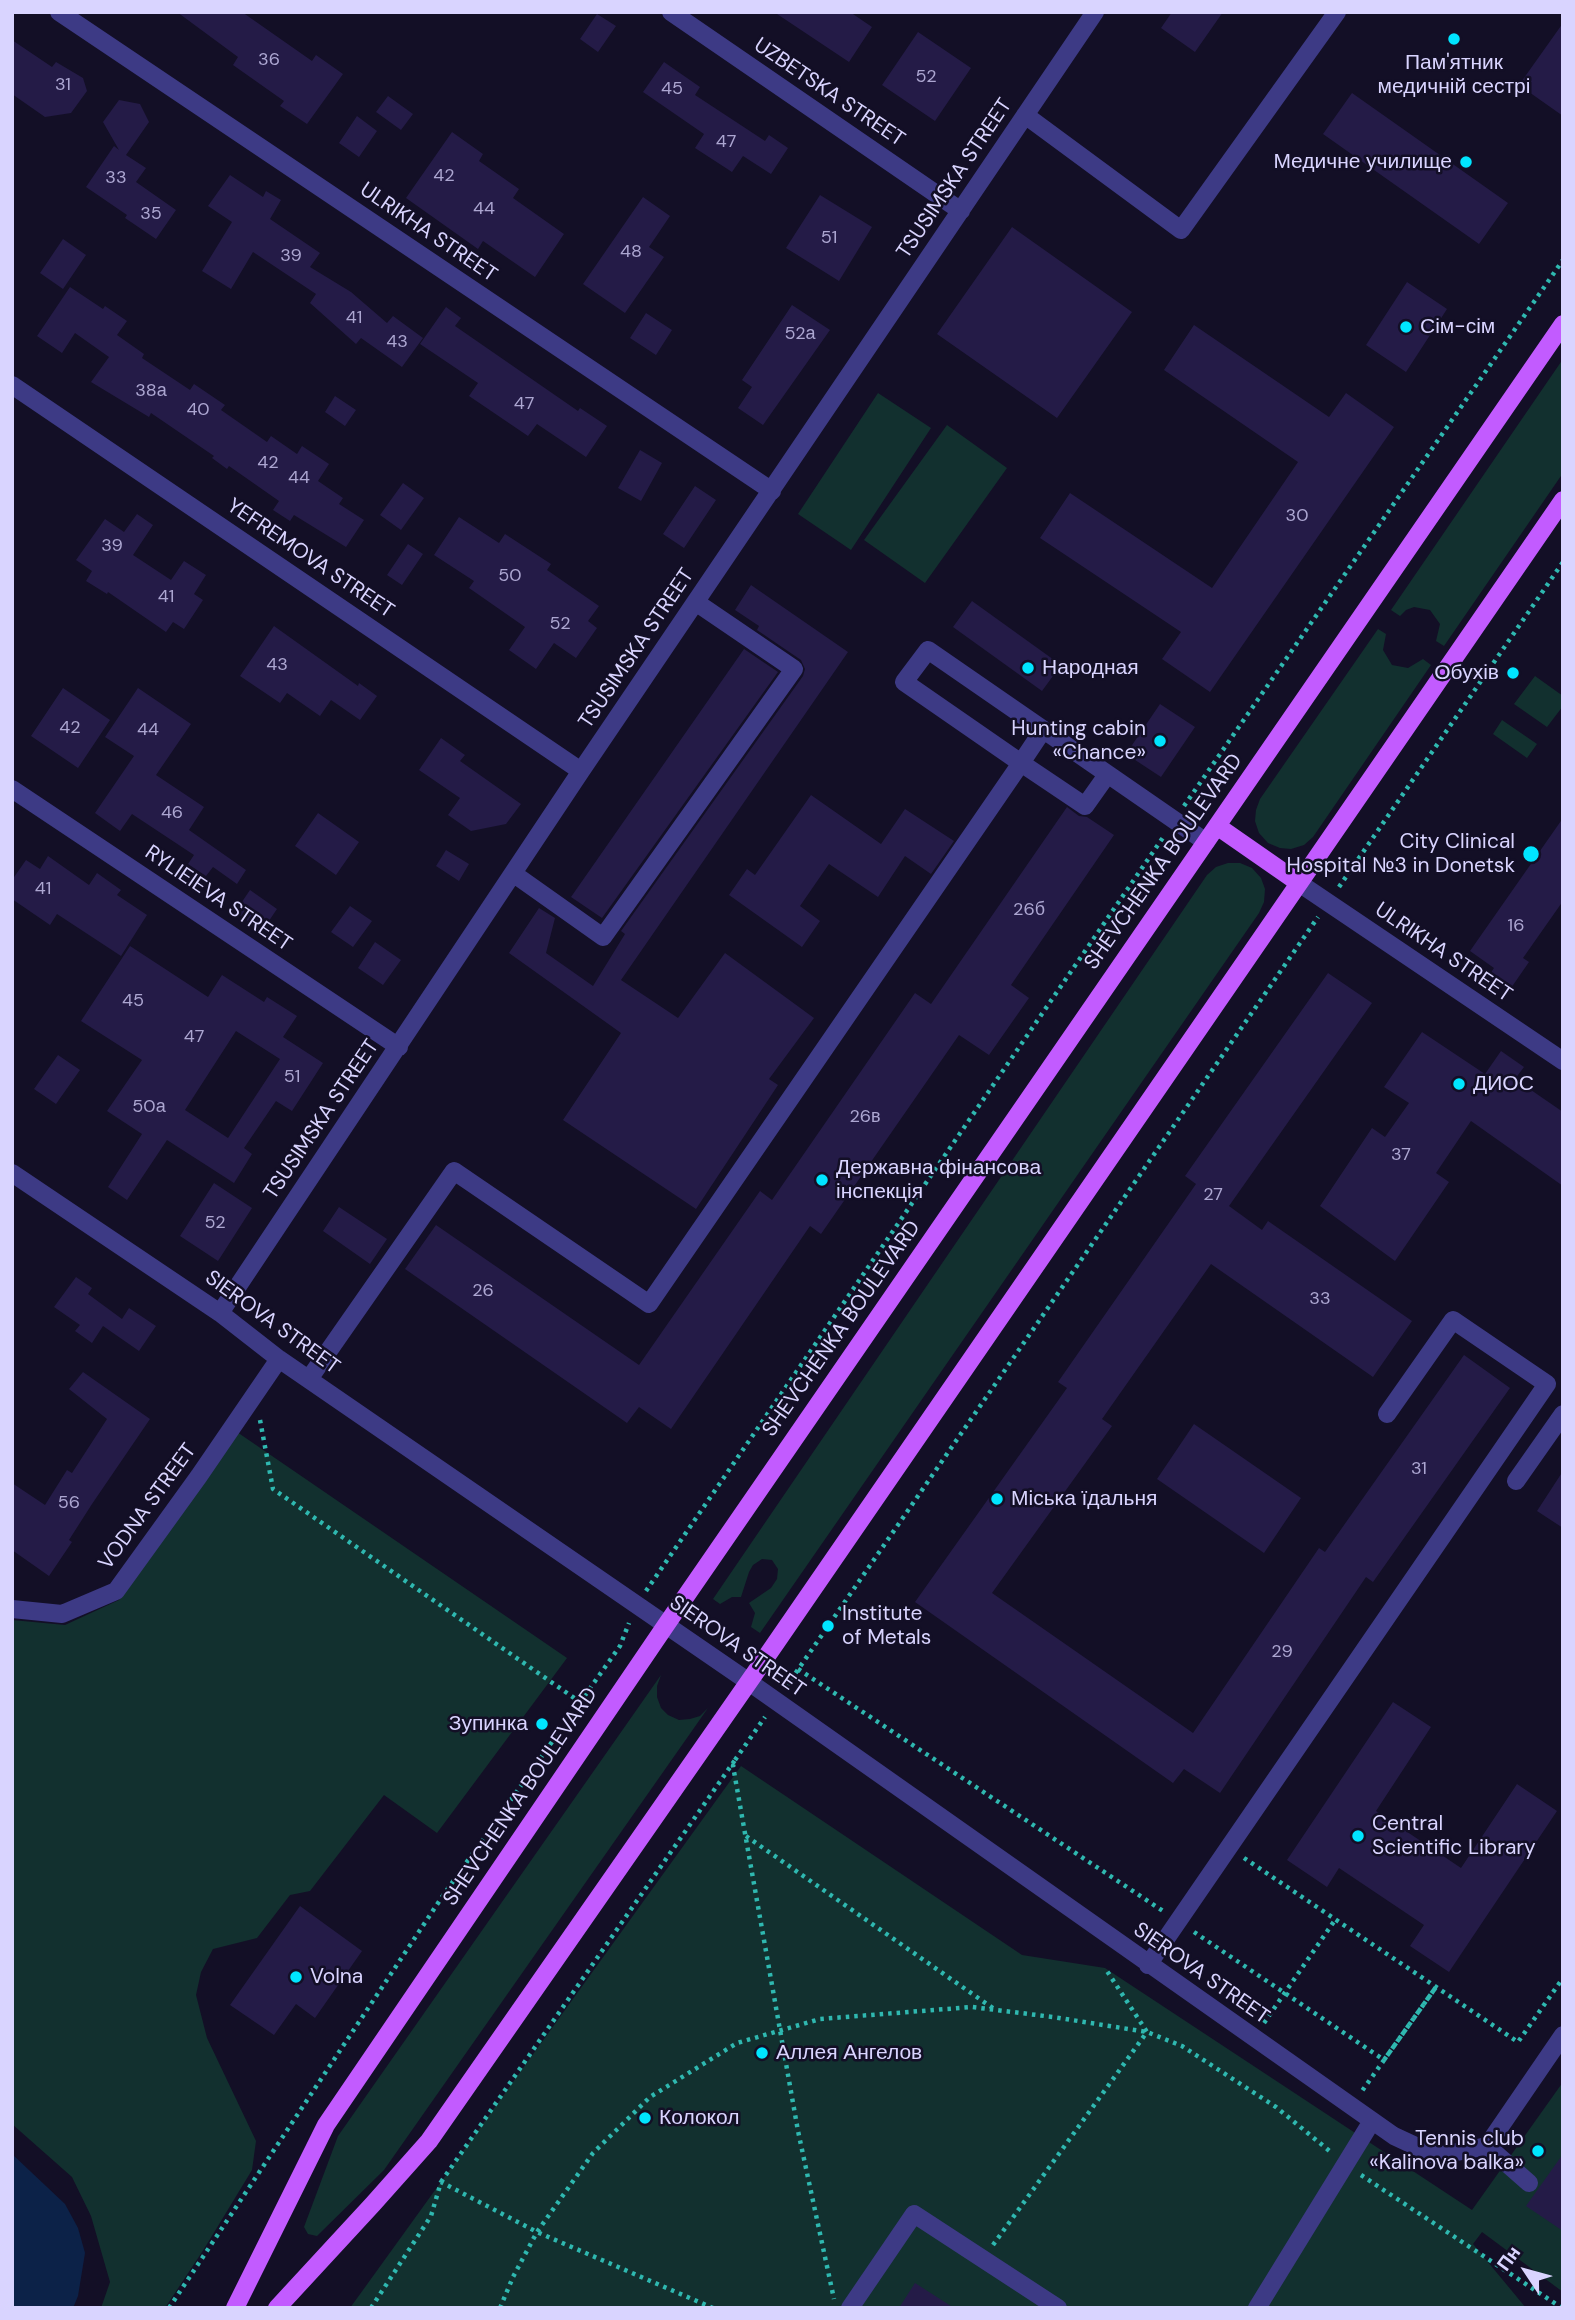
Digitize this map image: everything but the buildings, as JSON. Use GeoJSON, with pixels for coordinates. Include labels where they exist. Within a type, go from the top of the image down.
{"type":"FeatureCollection","features":[{"type":"Feature","properties":{"kind":"main road","name":"SHEVCHENKA BOULEVARD"},"geometry":{"type":"LineString","coordinates":[[235,2308],[326,2125],[666,1625],[1563,324]]}},
{"type":"Feature","properties":{"kind":"main road"},"geometry":{"type":"LineString","coordinates":[[277,2308],[429,2141],[749,1682],[1562,502]]}},
{"type":"Feature","properties":{"kind":"main road"},"geometry":{"type":"LineString","coordinates":[[1217,826],[1299,883]]}},
{"type":"Feature","properties":{"kind":"street","name":"ULRIKHA STREET"},"geometry":{"type":"LineString","coordinates":[[59,12],[772,491]]}},
{"type":"Feature","properties":{"kind":"street","name":"UZBETSKA STREET"},"geometry":{"type":"LineString","coordinates":[[671,12],[961,211]]}},
{"type":"Feature","properties":{"kind":"street","name":"TSUSIMSKA STREET"},"geometry":{"type":"LineString","coordinates":[[220,1313],[581,771],[1095,12]]}},
{"type":"Feature","properties":{"kind":"street"},"geometry":{"type":"LineString","coordinates":[[1025,115],[1181,230],[1337,12]]}},
{"type":"Feature","properties":{"kind":"street","name":"YEFREMOVA STREET"},"geometry":{"type":"LineString","coordinates":[[12,385],[581,771]]}},
{"type":"Feature","properties":{"kind":"street"},"geometry":{"type":"LineString","coordinates":[[514,874],[603,937],[794,669],[697,603]]}},
{"type":"Feature","properties":{"kind":"street"},"geometry":{"type":"LineString","coordinates":[[1107,775],[1085,806],[904,682],[928,650],[1206,842]]}},
{"type":"Feature","properties":{"kind":"street"},"geometry":{"type":"LineString","coordinates":[[309,1379],[454,1171],[649,1304],[1043,730]]}},
{"type":"Feature","properties":{"kind":"street","name":"RYLIEIEVA STREET"},"geometry":{"type":"LineString","coordinates":[[12,789],[399,1047]]}},
{"type":"Feature","properties":{"kind":"street","name":"ULRIKHA STREET"},"geometry":{"type":"LineString","coordinates":[[1299,883],[1563,1061]]}},
{"type":"Feature","properties":{"kind":"street","name":"SIEROVA STREET"},"geometry":{"type":"LineString","coordinates":[[12,1173],[220,1313],[279,1359],[749,1682],[1394,2136],[1437,2156],[1487,2146]]}},
{"type":"Feature","properties":{"kind":"street"},"geometry":{"type":"LineString","coordinates":[[1148,1965],[1547,1384],[1453,1320],[1387,1414]]}},
{"type":"Feature","properties":{"kind":"street","name":"VODNA STREET"},"geometry":{"type":"LineString","coordinates":[[12,1609],[62,1614],[116,1591],[279,1359]]}},
{"type":"Feature","properties":{"kind":"street"},"geometry":{"type":"LineString","coordinates":[[1516,1481],[1563,1414]]}},
{"type":"Feature","properties":{"kind":"street"},"geometry":{"type":"LineString","coordinates":[[1529,2183],[1487,2146],[1563,2035]]}},
{"type":"Feature","properties":{"kind":"street"},"geometry":{"type":"LineString","coordinates":[[1257,2308],[1372,2121]]}},
{"type":"Feature","properties":{"kind":"street"},"geometry":{"type":"LineString","coordinates":[[850,2308],[914,2214],[1058,2308]]}},
{"type":"Feature","properties":{"kind":"path"},"geometry":{"type":"LineString","coordinates":[[169,2308],[442,1897],[620,1646],[637,1605],[1174,821],[1563,260]]}},
{"type":"Feature","properties":{"kind":"path"},"geometry":{"type":"LineString","coordinates":[[371,2308],[431,2216],[441,2182],[1563,562]]}},
{"type":"Feature","properties":{"kind":"path"},"geometry":{"type":"LineString","coordinates":[[255,1393],[273,1489],[580,1702]]}},
{"type":"Feature","properties":{"kind":"path"},"geometry":{"type":"LineString","coordinates":[[798,1669],[1384,2060],[1436,1987]]}},
{"type":"Feature","properties":{"kind":"path"},"geometry":{"type":"LineString","coordinates":[[735,1760],[733,1766],[780,2031],[836,2308]]}},
{"type":"Feature","properties":{"kind":"path"},"geometry":{"type":"LineString","coordinates":[[745,1835],[995,2010]]}},
{"type":"Feature","properties":{"kind":"path"},"geometry":{"type":"LineString","coordinates":[[1228,1848],[1518,2042],[1563,1978]]}},
{"type":"Feature","properties":{"kind":"path"},"geometry":{"type":"LineString","coordinates":[[1253,2038],[1335,1920]]}},
{"type":"Feature","properties":{"kind":"path"},"geometry":{"type":"LineString","coordinates":[[1105,1968],[1147,2032]]}},
{"type":"Feature","properties":{"kind":"path"},"geometry":{"type":"LineString","coordinates":[[1351,2106],[1436,1987]]}},
{"type":"Feature","properties":{"kind":"path"},"geometry":{"type":"LineString","coordinates":[[500,2308],[537,2232],[593,2153],[650,2097],[737,2043],[820,2019],[972,2007],[1147,2032],[1182,2046],[1276,2107],[1347,2165],[1562,2308]]}},
{"type":"Feature","properties":{"kind":"path"},"geometry":{"type":"LineString","coordinates":[[983,2260],[1147,2032]]}},
{"type":"Feature","properties":{"kind":"path"},"geometry":{"type":"LineString","coordinates":[[441,2182],[537,2232],[713,2308]]}},
{"type":"Feature","properties":{"kind":"green space"},"geometry":{"type":"Polygon","coordinates":[[[1563,359],[1563,473],[1444,646],[1436,641],[1440,624],[1430,610],[1414,607],[1400,616],[1391,610],[1563,359]]]}},
{"type":"Feature","properties":{"kind":"green space"},"geometry":{"type":"Polygon","coordinates":[[[878,393],[931,428],[851,550],[798,514],[878,393]]]}},
{"type":"Feature","properties":{"kind":"green space"},"geometry":{"type":"Polygon","coordinates":[[[947,425],[1007,468],[925,583],[864,540],[947,425]]]}},
{"type":"Feature","properties":{"kind":"green space"},"geometry":{"type":"Polygon","coordinates":[[[1378,629],[1386,634],[1383,650],[1392,665],[1408,668],[1423,659],[1431,665],[1313,837],[1304,845],[1291,849],[1268,843],[1259,833],[1255,821],[1260,799],[1378,629]]]}},
{"type":"Feature","properties":{"kind":"green space"},"geometry":{"type":"Polygon","coordinates":[[[1535,676],[1563,696],[1563,706],[1547,727],[1514,704],[1535,676]]]}},
{"type":"Feature","properties":{"kind":"green space"},"geometry":{"type":"Polygon","coordinates":[[[1502,720],[1537,744],[1527,758],[1493,734],[1502,720]]]}},
{"type":"Feature","properties":{"kind":"green space"},"geometry":{"type":"Polygon","coordinates":[[[1240,863],[1252,868],[1261,878],[1265,889],[1264,902],[1259,913],[760,1633],[751,1627],[755,1613],[749,1603],[771,1588],[777,1579],[778,1569],[772,1560],[762,1559],[753,1565],[741,1597],[732,1597],[720,1604],[713,1599],[1207,875],[1216,867],[1240,863]]]}},
{"type":"Feature","properties":{"kind":"green space"},"geometry":{"type":"Polygon","coordinates":[[[237,1432],[567,1658],[437,1833],[384,1795],[310,1891],[290,1895],[257,1938],[213,1949],[201,1972],[196,1995],[207,2038],[256,2141],[252,2170],[165,2308],[101,2308],[110,2282],[91,2216],[72,2177],[12,2124],[12,1620],[65,1625],[119,1600],[237,1432]]]}},
{"type":"Feature","properties":{"kind":"green space"},"geometry":{"type":"Polygon","coordinates":[[[661,1675],[657,1697],[661,1708],[668,1715],[679,1720],[690,1719],[700,1716],[708,1708],[384,2170],[317,2236],[308,2234],[304,2227],[338,2136],[661,1675]]]}},
{"type":"Feature","properties":{"kind":"green space"},"geometry":{"type":"Polygon","coordinates":[[[741,1766],[1022,1955],[1105,1968],[1472,2210],[1563,2082],[1563,2292],[1482,2232],[1473,2244],[1526,2308],[350,2308],[741,1766]]]}},
{"type":"Feature","properties":{"kind":"water"},"geometry":{"type":"Polygon","coordinates":[[[12,2154],[65,2204],[78,2228],[85,2253],[78,2296],[73,2308],[12,2308],[12,2154]]]}},
{"type":"Feature","properties":{"kind":"place","name":"Пам'ятник медичній сестрі"},"geometry":{"type":"Point","coordinates":[1454,39]}},
{"type":"Feature","properties":{"kind":"place","name":"Медичне училище"},"geometry":{"type":"Point","coordinates":[1466,162]}},
{"type":"Feature","properties":{"kind":"place","name":"Сім-сім"},"geometry":{"type":"Point","coordinates":[1406,327]}},
{"type":"Feature","properties":{"kind":"place","name":"Народная"},"geometry":{"type":"Point","coordinates":[1028,668]}},
{"type":"Feature","properties":{"kind":"place","name":"Обухів"},"geometry":{"type":"Point","coordinates":[1513,673]}},
{"type":"Feature","properties":{"kind":"place","name":"Hunting cabin «Chance»"},"geometry":{"type":"Point","coordinates":[1160,741]}},
{"type":"Feature","properties":{"kind":"place","name":"City Clinical Hospital №3 in Donetsk"},"geometry":{"type":"Point","coordinates":[1531,854]}},
{"type":"Feature","properties":{"kind":"place","name":"ДИОС"},"geometry":{"type":"Point","coordinates":[1459,1084]}},
{"type":"Feature","properties":{"kind":"place","name":"Державна фінансова інспекція"},"geometry":{"type":"Point","coordinates":[822,1180]}},
{"type":"Feature","properties":{"kind":"place","name":"Міська їдальня"},"geometry":{"type":"Point","coordinates":[997,1499]}},
{"type":"Feature","properties":{"kind":"place","name":"Institute of Metals"},"geometry":{"type":"Point","coordinates":[828,1626]}},
{"type":"Feature","properties":{"kind":"place","name":"Зупинка"},"geometry":{"type":"Point","coordinates":[542,1724]}},
{"type":"Feature","properties":{"kind":"place","name":"Central Scientific Library"},"geometry":{"type":"Point","coordinates":[1358,1836]}},
{"type":"Feature","properties":{"kind":"place","name":"Volna"},"geometry":{"type":"Point","coordinates":[296,1977]}},
{"type":"Feature","properties":{"kind":"place","name":"Аллея Ангелов"},"geometry":{"type":"Point","coordinates":[762,2053]}},
{"type":"Feature","properties":{"kind":"place","name":"Колокол"},"geometry":{"type":"Point","coordinates":[645,2118]}},
{"type":"Feature","properties":{"kind":"place","name":"Tennis club «Kalinova balka»"},"geometry":{"type":"Point","coordinates":[1538,2151]}}]}
